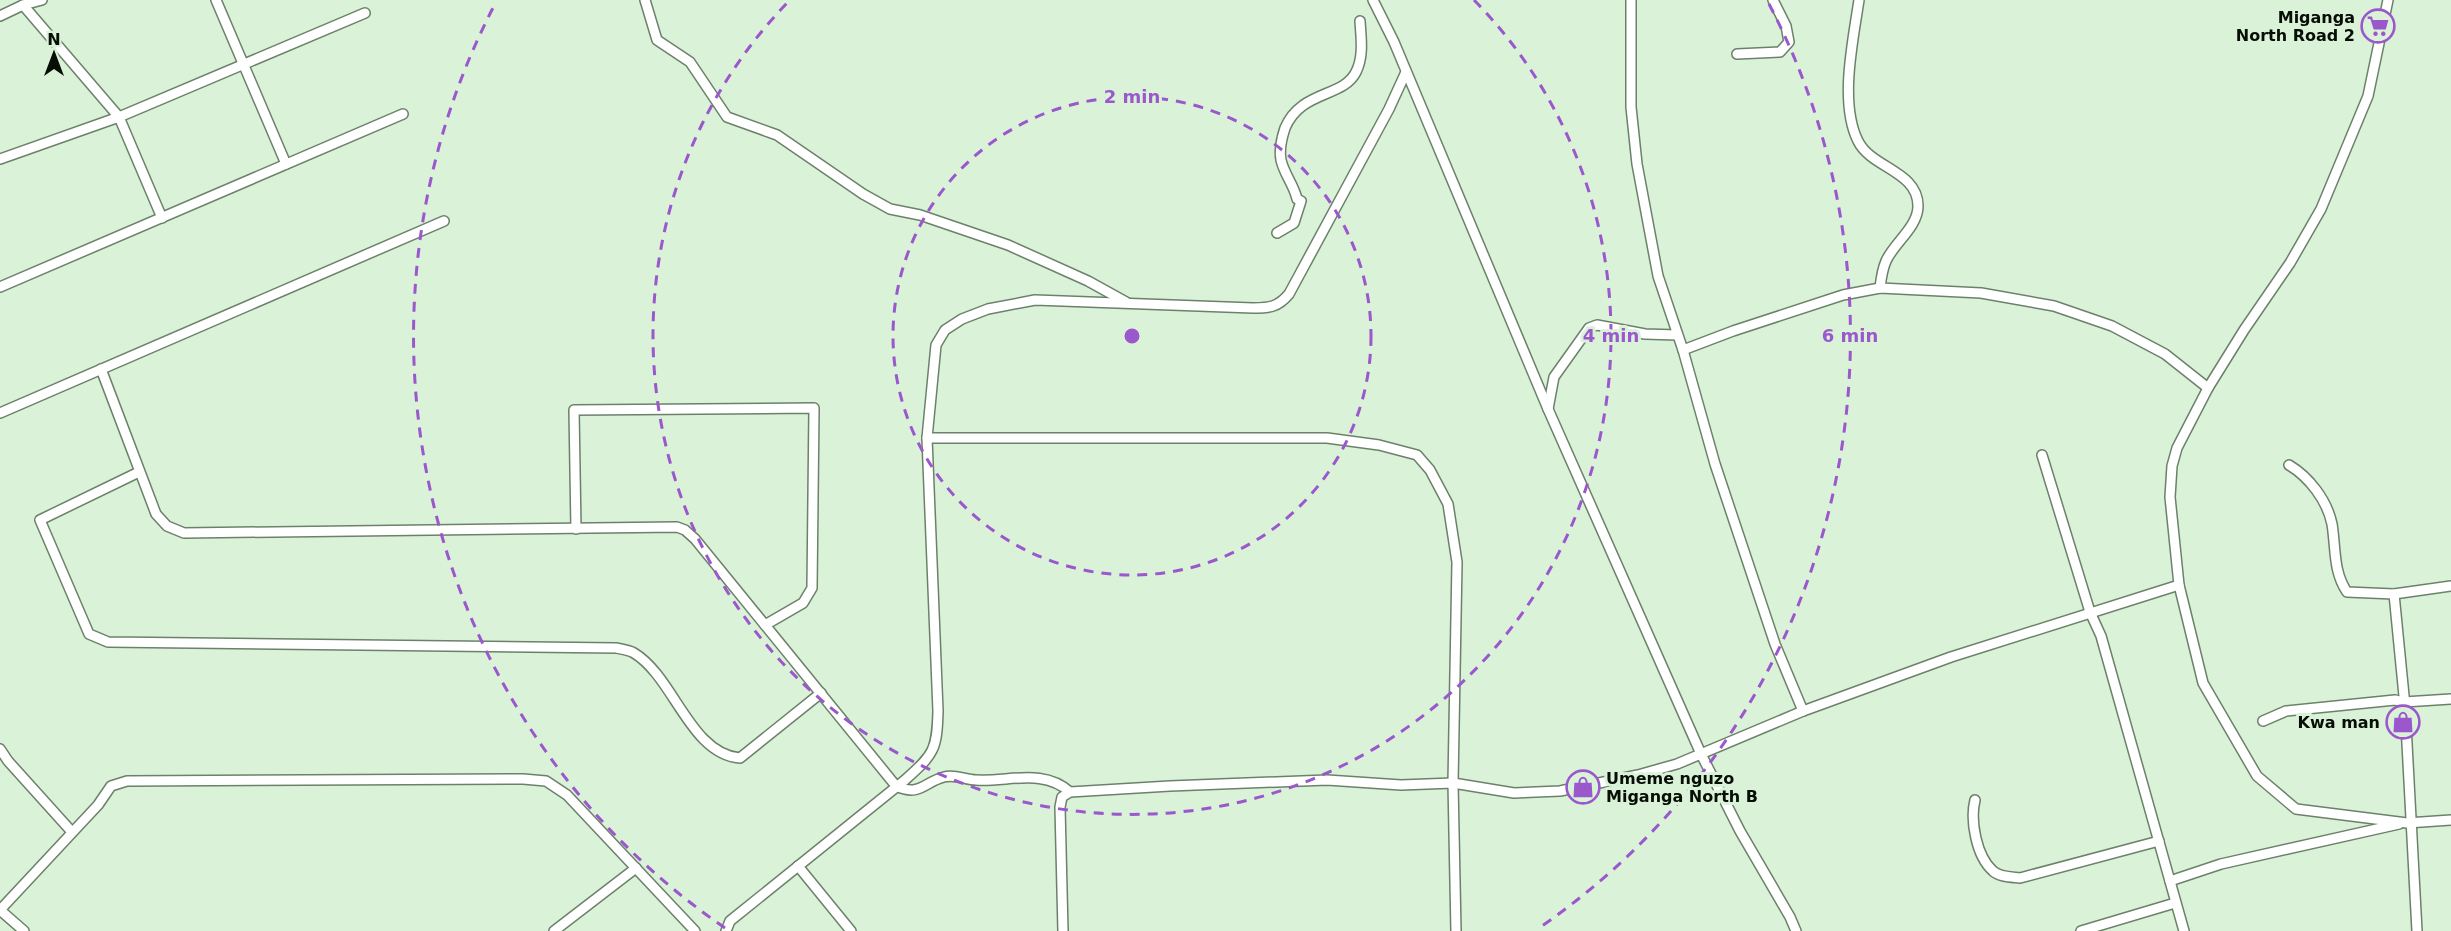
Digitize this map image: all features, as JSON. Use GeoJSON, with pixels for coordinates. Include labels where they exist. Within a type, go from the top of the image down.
{"type":"FeatureCollection","features":[{"type":"Feature","properties":{"kind":"street"},"geometry":{"type":"LineString","coordinates":[[0,16],[23,5],[42,0]]}},
{"type":"Feature","properties":{"kind":"street"},"geometry":{"type":"LineString","coordinates":[[216,0],[286,164]]}},
{"type":"Feature","properties":{"kind":"street"},"geometry":{"type":"LineString","coordinates":[[645,0],[657,40],[690,62],[727,117],[777,135],[863,194],[890,209],[920,215],[1008,244],[1089,281],[1129,303]]}},
{"type":"Feature","properties":{"kind":"street"},"geometry":{"type":"LineString","coordinates":[[1373,0],[1488,261],[1548,409],[1701,754],[1740,831],[1796,931]]}},
{"type":"Feature","properties":{"kind":"street"},"geometry":{"type":"LineString","coordinates":[[1631,0],[1631,107],[1637,164],[1658,276],[1683,350],[1715,464],[1775,645],[1803,711]]}},
{"type":"Feature","properties":{"kind":"street"},"geometry":{"type":"LineString","coordinates":[[1737,54],[1780,52],[1789,42],[1786,26],[1773,0]]}},
{"type":"Feature","properties":{"kind":"street"},"geometry":{"type":"LineString","coordinates":[[1859,0],[1850,68],[1849,97],[1853,130],[1859,144],[1869,154],[1899,174],[1912,187],[1918,200],[1917,216],[1886,260],[1880,288]]}},
{"type":"Feature","properties":{"kind":"street"},"geometry":{"type":"LineString","coordinates":[[2388,0],[2368,96],[2321,209],[2290,263],[2208,388],[2178,448],[2172,466],[2170,497],[2179,585],[2203,683],[2257,776],[2296,808],[2409,823]]}},
{"type":"Feature","properties":{"kind":"street"},"geometry":{"type":"LineString","coordinates":[[23,5],[119,117],[162,218]]}},
{"type":"Feature","properties":{"kind":"street"},"geometry":{"type":"LineString","coordinates":[[0,159],[119,117],[365,13]]}},
{"type":"Feature","properties":{"kind":"street"},"geometry":{"type":"LineString","coordinates":[[1276,233],[1294,223],[1301,201],[1297,199],[1281,158],[1282,136],[1290,118],[1300,106],[1329,93],[1353,77],[1361,53],[1360,21]]}},
{"type":"Feature","properties":{"kind":"street"},"geometry":{"type":"LineString","coordinates":[[726,931],[730,921],[920,766],[932,754],[937,743],[938,711],[927,438],[936,345],[945,330],[962,319],[988,309],[1035,300],[1272,308],[1281,303],[1289,294],[1389,109],[1406,72]]}},
{"type":"Feature","properties":{"kind":"street"},"geometry":{"type":"LineString","coordinates":[[0,287],[403,114]]}},
{"type":"Feature","properties":{"kind":"street"},"geometry":{"type":"LineString","coordinates":[[0,412],[444,221]]}},
{"type":"Feature","properties":{"kind":"street"},"geometry":{"type":"LineString","coordinates":[[1683,350],[1805,306],[1843,295],[1880,288],[1981,293],[2016,298],[2081,314],[2112,326],[2157,349],[2208,388]]}},
{"type":"Feature","properties":{"kind":"street"},"geometry":{"type":"LineString","coordinates":[[1548,409],[1554,377],[1589,327],[1597,325],[1645,334],[1677,335]]}},
{"type":"Feature","properties":{"kind":"street"},"geometry":{"type":"LineString","coordinates":[[101,369],[156,514],[167,526],[184,533],[677,527],[695,538],[897,786],[913,790],[950,777],[976,780],[1029,778],[1050,780],[1061,784],[1070,792]]}},
{"type":"Feature","properties":{"kind":"street"},"geometry":{"type":"LineString","coordinates":[[576,529],[574,410],[814,408],[812,588],[803,603],[765,625]]}},
{"type":"Feature","properties":{"kind":"street"},"geometry":{"type":"LineString","coordinates":[[927,438],[1327,438],[1378,445],[1418,455],[1430,470],[1448,504],[1456,562],[1453,783],[1456,931]]}},
{"type":"Feature","properties":{"kind":"street"},"geometry":{"type":"LineString","coordinates":[[2042,455],[2090,612],[2101,636],[2184,931]]}},
{"type":"Feature","properties":{"kind":"street"},"geometry":{"type":"LineString","coordinates":[[2289,465],[2299,471],[2323,499],[2331,522],[2338,579],[2348,592],[2394,594],[2451,586]]}},
{"type":"Feature","properties":{"kind":"street"},"geometry":{"type":"LineString","coordinates":[[139,472],[40,520],[89,634],[108,642],[616,648],[632,651],[654,672],[709,746],[727,757],[740,758],[821,693]]}},
{"type":"Feature","properties":{"kind":"street"},"geometry":{"type":"LineString","coordinates":[[1064,931],[1060,807],[1062,797],[1070,792],[1327,780],[1401,785],[1453,783],[1514,793],[1560,791],[1677,765],[1803,711],[1951,657],[2179,585]]}},
{"type":"Feature","properties":{"kind":"street"},"geometry":{"type":"LineString","coordinates":[[2394,594],[2404,702],[2409,823],[2417,931]]}},
{"type":"Feature","properties":{"kind":"street"},"geometry":{"type":"LineString","coordinates":[[2264,721],[2286,711],[2395,700],[2404,702],[2451,699]]}},
{"type":"Feature","properties":{"kind":"street"},"geometry":{"type":"LineString","coordinates":[[0,749],[8,761],[72,832]]}},
{"type":"Feature","properties":{"kind":"street"},"geometry":{"type":"LineString","coordinates":[[24,931],[0,910],[98,805],[111,786],[127,781],[524,779],[546,781],[567,795],[695,931]]}},
{"type":"Feature","properties":{"kind":"street"},"geometry":{"type":"LineString","coordinates":[[1975,800],[1972,826],[1983,859],[1999,875],[2020,878],[2159,841]]}},
{"type":"Feature","properties":{"kind":"street"},"geometry":{"type":"LineString","coordinates":[[2170,881],[2221,864],[2409,823],[2451,820]]}},
{"type":"Feature","properties":{"kind":"street"},"geometry":{"type":"LineString","coordinates":[[798,866],[851,931]]}},
{"type":"Feature","properties":{"kind":"street"},"geometry":{"type":"LineString","coordinates":[[554,931],[636,868]]}},
{"type":"Feature","properties":{"kind":"street"},"geometry":{"type":"LineString","coordinates":[[2081,931],[2175,903]]}},
{"type":"Feature","properties":{"kind":"place","name":"Miganga North Road 2"},"geometry":{"type":"Point","coordinates":[2378,26]}},
{"type":"Feature","properties":{"kind":"place","name":"Kwa man"},"geometry":{"type":"Point","coordinates":[2403,722]}},
{"type":"Feature","properties":{"kind":"place","name":"Umeme nguzo Miganga North B"},"geometry":{"type":"Point","coordinates":[1583,787]}}]}
